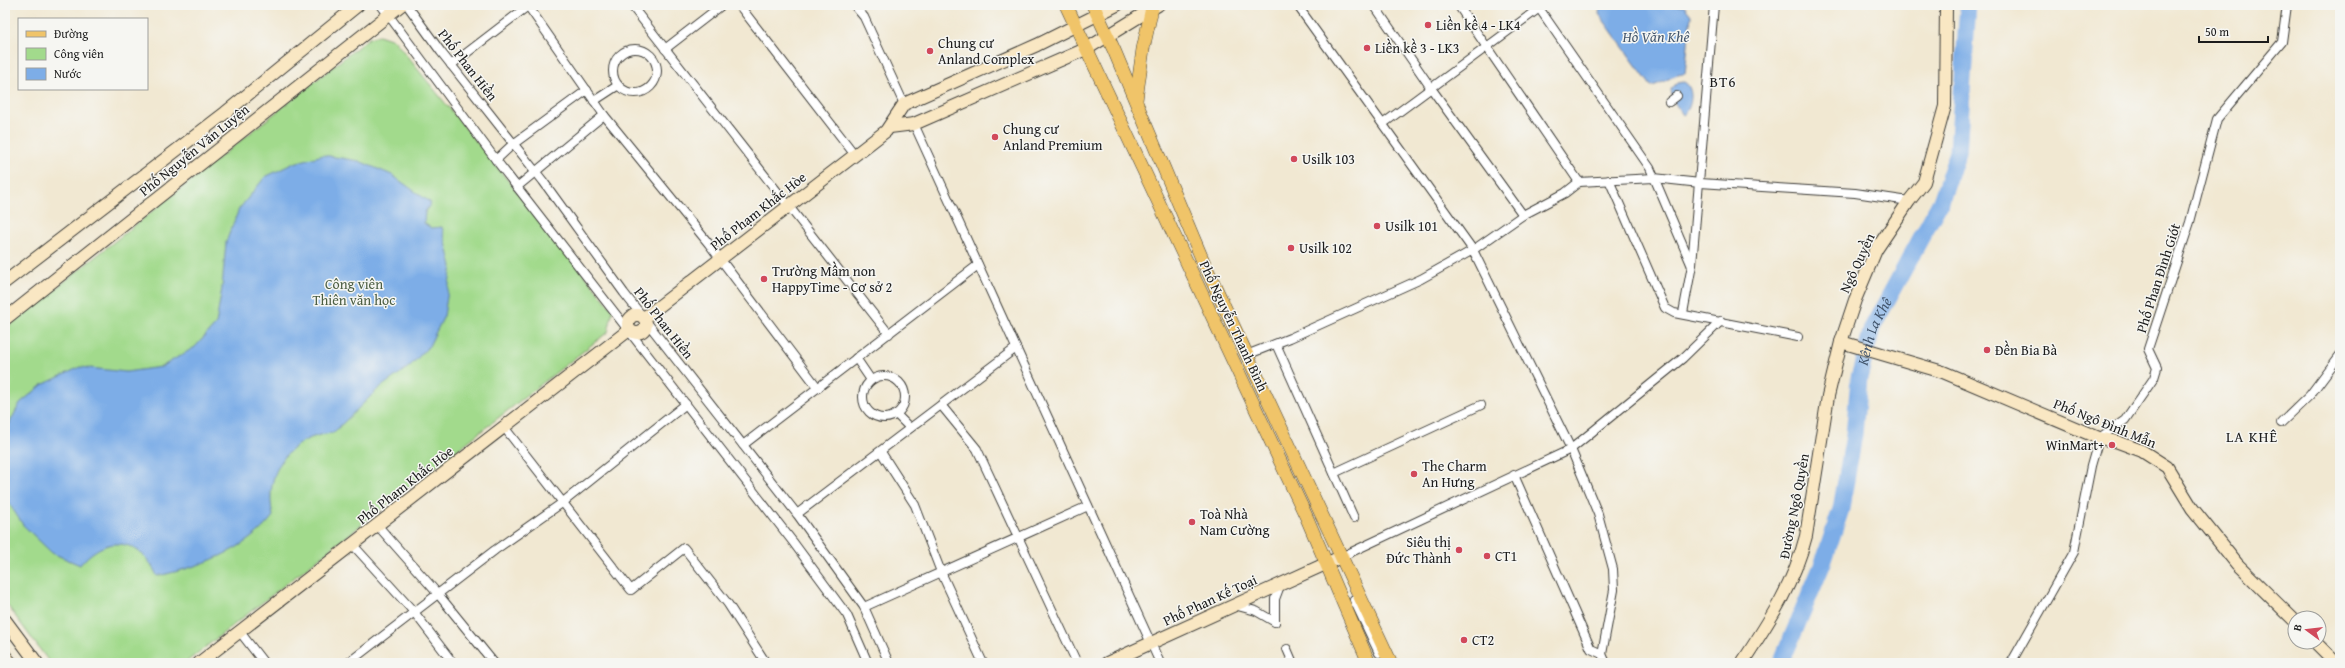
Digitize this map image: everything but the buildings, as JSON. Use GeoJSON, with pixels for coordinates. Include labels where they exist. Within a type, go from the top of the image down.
{"type":"FeatureCollection","features":[{"type":"Feature","properties":{"kind":"main road","name":"Phố Nguyễn Thanh Bình"},"geometry":{"type":"LineString","coordinates":[[1066,5],[1088,48],[1154,194],[1303,509],[1369,663]]}},
{"type":"Feature","properties":{"kind":"main road"},"geometry":{"type":"LineString","coordinates":[[1136,102],[1143,49],[1153,6]]}},
{"type":"Feature","properties":{"kind":"main road","name":"Phố Nguyễn Thanh Bình"},"geometry":{"type":"LineString","coordinates":[[1095,10],[1203,260],[1249,354],[1391,663]]}},
{"type":"Feature","properties":{"kind":"street","name":"Phố Nguyễn Văn Luyện"},"geometry":{"type":"LineString","coordinates":[[5,282],[225,113],[358,5]]}},
{"type":"Feature","properties":{"kind":"street","name":"Phố Nguyễn Văn Luyện"},"geometry":{"type":"LineString","coordinates":[[5,319],[385,10],[401,5]]}},
{"type":"Feature","properties":{"kind":"street","name":"Phố Phan Hiền"},"geometry":{"type":"LineString","coordinates":[[407,5],[644,318],[797,514],[864,607],[889,663]]}},
{"type":"Feature","properties":{"kind":"street"},"geometry":{"type":"LineString","coordinates":[[451,65],[528,5],[604,115],[720,259],[818,388]]}},
{"type":"Feature","properties":{"kind":"street"},"geometry":{"type":"LineString","coordinates":[[631,5],[889,334]]}},
{"type":"Feature","properties":{"kind":"street"},"geometry":{"type":"LineString","coordinates":[[665,49],[722,5]]}},
{"type":"Feature","properties":{"kind":"street"},"geometry":{"type":"LineString","coordinates":[[739,5],[855,155]]}},
{"type":"Feature","properties":{"kind":"street"},"geometry":{"type":"LineString","coordinates":[[854,5],[864,17],[914,124],[1160,663]]}},
{"type":"Feature","properties":{"kind":"street"},"geometry":{"type":"LineString","coordinates":[[904,104],[1077,26],[1095,10],[1117,5]]}},
{"type":"Feature","properties":{"kind":"street"},"geometry":{"type":"LineString","coordinates":[[1297,5],[1384,123],[1472,250],[1571,449],[1598,514],[1613,569],[1614,590],[1602,654],[1606,663]]}},
{"type":"Feature","properties":{"kind":"street"},"geometry":{"type":"LineString","coordinates":[[1374,5],[1431,88],[1523,215]]}},
{"type":"Feature","properties":{"kind":"street"},"geometry":{"type":"LineString","coordinates":[[1458,5],[1579,182]]}},
{"type":"Feature","properties":{"kind":"street"},"geometry":{"type":"LineString","coordinates":[[1682,313],[1692,265],[1700,183],[1702,131],[1714,5]]}},
{"type":"Feature","properties":{"kind":"street"},"geometry":{"type":"LineString","coordinates":[[1249,354],[1276,344],[1421,280],[1472,250],[1523,215],[1565,193],[1579,182],[1654,178],[1700,183],[1855,194],[1909,201],[1924,182],[1945,106],[1946,5]]}},
{"type":"Feature","properties":{"kind":"street","name":"Phố Phan Đình Giót"},"geometry":{"type":"LineString","coordinates":[[2099,438],[2125,420],[2154,378],[2157,368],[2148,349],[2190,222],[2217,119],[2282,42],[2287,5]]}},
{"type":"Feature","properties":{"kind":"street"},"geometry":{"type":"LineString","coordinates":[[890,127],[914,124],[1088,48],[1153,6]]}},
{"type":"Feature","properties":{"kind":"street"},"geometry":{"type":"LineString","coordinates":[[1384,123],[1541,6],[1650,168],[1692,265]]}},
{"type":"Feature","properties":{"kind":"street"},"geometry":{"type":"LineString","coordinates":[[385,10],[496,160],[782,527],[847,615],[868,663]]}},
{"type":"Feature","properties":{"kind":"street"},"geometry":{"type":"LineString","coordinates":[[641,48],[653,56],[658,70],[654,84],[643,93],[629,94],[617,86],[612,72],[615,58],[626,49],[641,48]]}},
{"type":"Feature","properties":{"kind":"street"},"geometry":{"type":"LineString","coordinates":[[594,101],[617,86]]}},
{"type":"Feature","properties":{"kind":"street"},"geometry":{"type":"LineString","coordinates":[[496,160],[512,145],[587,90]]}},
{"type":"Feature","properties":{"kind":"street"},"geometry":{"type":"LineString","coordinates":[[1669,102],[1678,96]]}},
{"type":"Feature","properties":{"kind":"street","name":"Phố Phạm Khắc Hòe"},"geometry":{"type":"LineString","coordinates":[[644,318],[890,127],[904,104]]}},
{"type":"Feature","properties":{"kind":"street"},"geometry":{"type":"LineString","coordinates":[[517,187],[534,171],[604,115]]}},
{"type":"Feature","properties":{"kind":"street"},"geometry":{"type":"LineString","coordinates":[[1609,180],[1666,308],[1674,313],[1682,313],[1798,336]]}},
{"type":"Feature","properties":{"kind":"street","name":"Ngô Quyền"},"geometry":{"type":"LineString","coordinates":[[1847,344],[1855,300],[1876,250],[1909,201]]}},
{"type":"Feature","properties":{"kind":"street"},"geometry":{"type":"LineString","coordinates":[[743,445],[978,265]]}},
{"type":"Feature","properties":{"kind":"street"},"geometry":{"type":"LineString","coordinates":[[629,330],[637,334],[642,332],[646,324],[644,318]]}},
{"type":"Feature","properties":{"kind":"street"},"geometry":{"type":"LineString","coordinates":[[1343,556],[1571,449],[1683,358],[1721,321]]}},
{"type":"Feature","properties":{"kind":"street","name":"Phố Phạm Khắc Hòe"},"geometry":{"type":"LineString","coordinates":[[199,663],[378,526],[629,330]]}},
{"type":"Feature","properties":{"kind":"street"},"geometry":{"type":"LineString","coordinates":[[1276,344],[1354,518]]}},
{"type":"Feature","properties":{"kind":"street","name":"Phố Ngô Đình Mẫn"},"geometry":{"type":"LineString","coordinates":[[1847,344],[1943,372],[2099,438],[2118,442],[2142,451],[2167,467],[2192,508],[2233,559],[2287,613]]}},
{"type":"Feature","properties":{"kind":"street","name":"Đường Ngô Quyền"},"geometry":{"type":"LineString","coordinates":[[1742,663],[1785,596],[1801,556],[1806,536],[1828,396],[1847,344]]}},
{"type":"Feature","properties":{"kind":"street"},"geometry":{"type":"LineString","coordinates":[[797,514],[1016,348]]}},
{"type":"Feature","properties":{"kind":"street"},"geometry":{"type":"LineString","coordinates":[[2281,423],[2310,395],[2340,355]]}},
{"type":"Feature","properties":{"kind":"street"},"geometry":{"type":"LineString","coordinates":[[856,358],[871,380]]}},
{"type":"Feature","properties":{"kind":"street"},"geometry":{"type":"LineString","coordinates":[[889,375],[901,382],[906,395],[903,408],[896,414],[892,417],[879,418],[867,411],[862,399],[865,386],[871,380],[876,377],[889,375]]}},
{"type":"Feature","properties":{"kind":"street"},"geometry":{"type":"LineString","coordinates":[[348,663],[438,594],[562,503],[686,404]]}},
{"type":"Feature","properties":{"kind":"street"},"geometry":{"type":"LineString","coordinates":[[941,405],[977,449],[1077,663]]}},
{"type":"Feature","properties":{"kind":"street"},"geometry":{"type":"LineString","coordinates":[[1334,473],[1481,405]]}},
{"type":"Feature","properties":{"kind":"street"},"geometry":{"type":"LineString","coordinates":[[896,414],[910,428]]}},
{"type":"Feature","properties":{"kind":"street"},"geometry":{"type":"LineString","coordinates":[[504,427],[631,590],[684,548],[728,604],[766,663]]}},
{"type":"Feature","properties":{"kind":"street"},"geometry":{"type":"LineString","coordinates":[[2012,663],[2074,552],[2091,466],[2099,438]]}},
{"type":"Feature","properties":{"kind":"street"},"geometry":{"type":"LineString","coordinates":[[880,452],[915,505],[941,572],[983,663]]}},
{"type":"Feature","properties":{"kind":"street"},"geometry":{"type":"LineString","coordinates":[[1514,475],[1591,649],[1602,654]]}},
{"type":"Feature","properties":{"kind":"street"},"geometry":{"type":"LineString","coordinates":[[864,607],[1088,506]]}},
{"type":"Feature","properties":{"kind":"street"},"geometry":{"type":"LineString","coordinates":[[378,526],[438,594],[494,663]]}},
{"type":"Feature","properties":{"kind":"street"},"geometry":{"type":"LineString","coordinates":[[353,545],[414,612],[453,663]]}},
{"type":"Feature","properties":{"kind":"street","name":"Phố Phan Kế Toại"},"geometry":{"type":"LineString","coordinates":[[1107,663],[1325,562],[1343,556]]}},
{"type":"Feature","properties":{"kind":"street"},"geometry":{"type":"LineString","coordinates":[[1234,605],[1248,608],[1276,622],[1275,599],[1281,583]]}},
{"type":"Feature","properties":{"kind":"street"},"geometry":{"type":"LineString","coordinates":[[1354,600],[1379,653]]}},
{"type":"Feature","properties":{"kind":"street"},"geometry":{"type":"LineString","coordinates":[[5,620],[37,663]]}},
{"type":"Feature","properties":{"kind":"street"},"geometry":{"type":"LineString","coordinates":[[240,632],[264,663]]}},
{"type":"Feature","properties":{"kind":"street"},"geometry":{"type":"LineString","coordinates":[[1287,648],[1294,663]]}},
{"type":"Feature","properties":{"kind":"street"},"geometry":{"type":"LineString","coordinates":[[2323,650],[2336,663]]}},
{"type":"Feature","properties":{"kind":"street"},"geometry":{"type":"LineString","coordinates":[[5,656],[11,663]]}},
{"type":"Feature","properties":{"kind":"green space","name":"Công viên Thiên văn học"},"geometry":{"type":"Polygon","coordinates":[[[379,35],[394,40],[613,310],[608,332],[185,663],[50,663],[5,602],[5,329],[369,38],[379,35]]]}},
{"type":"Feature","properties":{"kind":"water","name":"Hồ Văn Khê"},"geometry":{"type":"Polygon","coordinates":[[[1600,5],[1684,6],[1691,15],[1685,74],[1680,74],[1651,86],[1599,14],[1600,5]]]}},
{"type":"Feature","properties":{"kind":"water"},"geometry":{"type":"Polygon","coordinates":[[[1684,82],[1690,89],[1691,98],[1690,104],[1683,115],[1672,99],[1671,89],[1677,83],[1684,82]]]}},
{"type":"Feature","properties":{"kind":"water"},"geometry":{"type":"Polygon","coordinates":[[[323,155],[359,161],[392,175],[431,203],[425,212],[424,223],[431,228],[442,227],[452,266],[444,316],[429,346],[410,366],[378,389],[333,433],[317,436],[304,441],[292,449],[276,472],[272,485],[271,500],[273,516],[250,539],[236,548],[205,562],[172,573],[157,576],[150,563],[142,554],[132,547],[122,544],[112,544],[101,548],[90,555],[80,565],[52,553],[23,525],[5,497],[5,432],[20,403],[42,385],[80,367],[126,372],[161,367],[195,347],[216,324],[222,288],[226,242],[239,209],[265,177],[294,163],[323,155]]]}},
{"type":"Feature","properties":{"kind":"waterway","name":"Kênh La Khê"},"geometry":{"type":"LineString","coordinates":[[1781,663],[1823,563],[1841,509],[1854,435],[1859,378],[1872,328],[1941,201],[1958,152],[1968,5]]}},
{"type":"Feature","properties":{"kind":"place","name":"Liền kề 4 - LK4"},"geometry":{"type":"Point","coordinates":[1428,25]}},
{"type":"Feature","properties":{"kind":"place","name":"Liền kề 3 - LK3"},"geometry":{"type":"Point","coordinates":[1367,48]}},
{"type":"Feature","properties":{"kind":"place","name":"Chung cư Anland Complex"},"geometry":{"type":"Point","coordinates":[930,51]}},
{"type":"Feature","properties":{"kind":"place","name":"Chung cư Anland Premium"},"geometry":{"type":"Point","coordinates":[995,137]}},
{"type":"Feature","properties":{"kind":"place","name":"Usilk 103"},"geometry":{"type":"Point","coordinates":[1294,159]}},
{"type":"Feature","properties":{"kind":"place","name":"Usilk 101"},"geometry":{"type":"Point","coordinates":[1377,226]}},
{"type":"Feature","properties":{"kind":"place","name":"Usilk 102"},"geometry":{"type":"Point","coordinates":[1291,248]}},
{"type":"Feature","properties":{"kind":"place","name":"Trường Mầm non HappyTime - Cơ sở 2"},"geometry":{"type":"Point","coordinates":[764,279]}},
{"type":"Feature","properties":{"kind":"place","name":"Đền Bia Bà"},"geometry":{"type":"Point","coordinates":[1987,350]}},
{"type":"Feature","properties":{"kind":"place","name":"WinMart+"},"geometry":{"type":"Point","coordinates":[2112,445]}},
{"type":"Feature","properties":{"kind":"place","name":"The Charm An Hưng"},"geometry":{"type":"Point","coordinates":[1414,474]}},
{"type":"Feature","properties":{"kind":"place","name":"Toà Nhà Nam Cường"},"geometry":{"type":"Point","coordinates":[1192,522]}},
{"type":"Feature","properties":{"kind":"place","name":"Siêu thị Đức Thành"},"geometry":{"type":"Point","coordinates":[1459,550]}},
{"type":"Feature","properties":{"kind":"place","name":"CT1"},"geometry":{"type":"Point","coordinates":[1487,556]}},
{"type":"Feature","properties":{"kind":"place","name":"CT2"},"geometry":{"type":"Point","coordinates":[1464,640]}},
{"type":"Feature","properties":{"kind":"district","name":"BT6"},"geometry":{"type":"Point","coordinates":[1723,82]}},
{"type":"Feature","properties":{"kind":"district","name":"LA KHÊ"},"geometry":{"type":"Point","coordinates":[2252,437]}}]}
